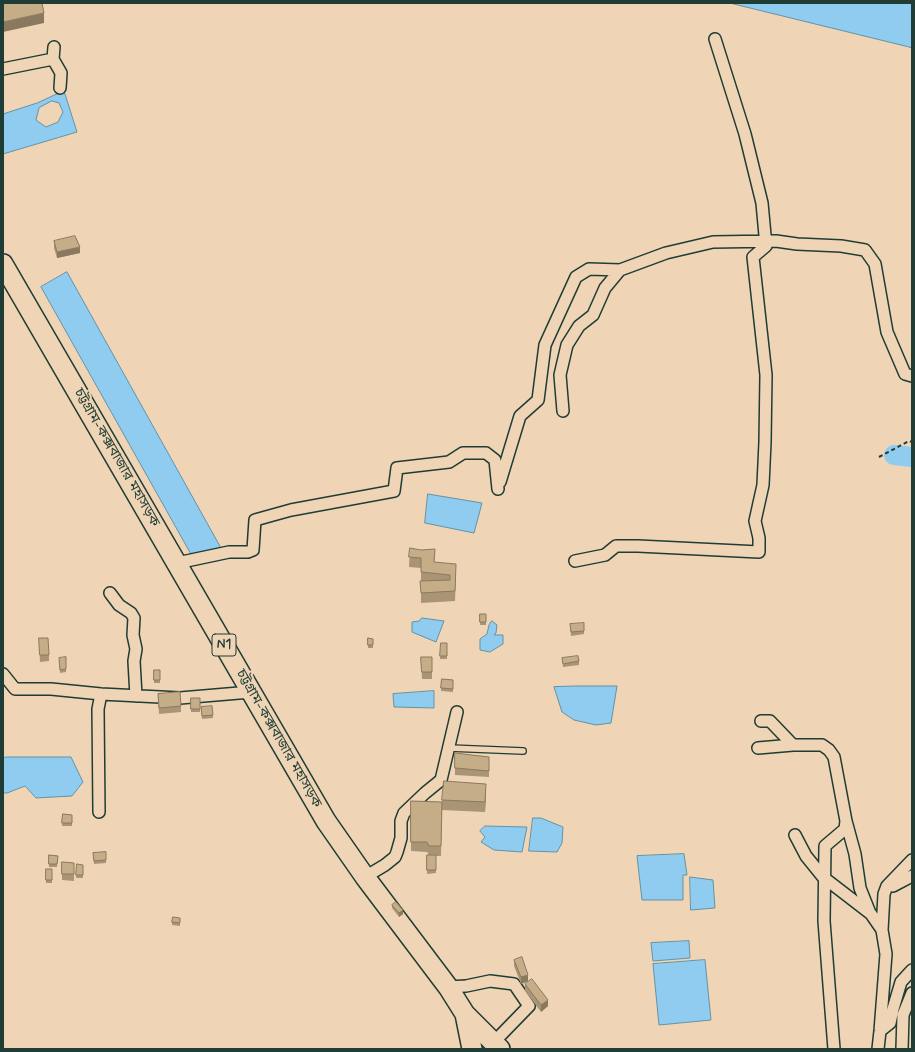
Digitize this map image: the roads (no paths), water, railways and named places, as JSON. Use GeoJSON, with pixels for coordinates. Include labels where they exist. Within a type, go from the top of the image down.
{"type":"FeatureCollection","features":[{"type":"Feature","properties":{"kind":"highway","name":"চট্টগ্রাম-কক্সবাজার মহাসড়ক"},"geometry":{"type":"LineString","coordinates":[[3,264],[326,821],[365,877],[448,987],[465,1014],[497,1045]]}},
{"type":"Feature","properties":{"kind":"highway","name":"চট্টগ্রাম-কক্সবাজার মহাসড়ক"},"geometry":{"type":"LineString","coordinates":[[465,1014],[472,1049]]}},
{"type":"Feature","properties":{"kind":"street"},"geometry":{"type":"LineString","coordinates":[[575,561],[605,555],[616,546],[759,552],[759,538],[755,521],[763,485],[766,375],[753,257],[766,246],[762,203],[747,142],[716,38]]}},
{"type":"Feature","properties":{"kind":"street"},"geometry":{"type":"LineString","coordinates":[[54,47],[53,59],[60,73],[60,88]]}},
{"type":"Feature","properties":{"kind":"street"},"geometry":{"type":"LineString","coordinates":[[3,70],[53,59]]}},
{"type":"Feature","properties":{"kind":"street"},"geometry":{"type":"LineString","coordinates":[[177,563],[229,552],[248,552],[253,550],[255,520],[291,510],[394,491],[398,468],[448,462],[463,453],[486,453],[495,460],[498,489],[520,416],[538,400],[545,345],[576,277],[589,269],[620,270],[666,253],[713,242],[765,241],[841,246],[865,250],[875,264],[887,332],[906,374],[912,376]]}},
{"type":"Feature","properties":{"kind":"street"},"geometry":{"type":"LineString","coordinates":[[562,411],[560,375],[567,345],[579,326],[593,315],[605,288],[620,270]]}},
{"type":"Feature","properties":{"kind":"street"},"geometry":{"type":"LineString","coordinates":[[110,593],[118,605],[131,613],[134,618],[133,635],[136,649],[134,661],[136,696]]}},
{"type":"Feature","properties":{"kind":"street"},"geometry":{"type":"LineString","coordinates":[[3,674],[14,689],[51,689],[101,694],[180,698],[251,692]]}},
{"type":"Feature","properties":{"kind":"street"},"geometry":{"type":"LineString","coordinates":[[99,812],[98,709],[101,694]]}},
{"type":"Feature","properties":{"kind":"street"},"geometry":{"type":"LineString","coordinates":[[365,877],[395,857],[401,838],[401,821],[404,813],[441,780],[450,748],[457,712]]}},
{"type":"Feature","properties":{"kind":"street"},"geometry":{"type":"LineString","coordinates":[[761,720],[770,721],[793,745]]}},
{"type":"Feature","properties":{"kind":"street"},"geometry":{"type":"LineString","coordinates":[[758,748],[793,745],[822,746],[829,750],[834,757],[846,821],[855,854],[860,888],[871,914],[882,930]]}},
{"type":"Feature","properties":{"kind":"street"},"geometry":{"type":"LineString","coordinates":[[834,1049],[824,922],[823,877],[825,846],[845,829],[846,821]]}},
{"type":"Feature","properties":{"kind":"street"},"geometry":{"type":"LineString","coordinates":[[795,835],[806,856],[823,877],[871,914]]}},
{"type":"Feature","properties":{"kind":"street"},"geometry":{"type":"LineString","coordinates":[[878,1049],[886,954],[882,930],[884,894],[887,886],[912,860]]}},
{"type":"Feature","properties":{"kind":"street"},"geometry":{"type":"LineString","coordinates":[[886,891],[912,876]]}},
{"type":"Feature","properties":{"kind":"street"},"geometry":{"type":"LineString","coordinates":[[880,1031],[890,1024],[901,982],[912,970]]}},
{"type":"Feature","properties":{"kind":"street"},"geometry":{"type":"LineString","coordinates":[[448,987],[466,986],[490,981],[514,984],[528,1006],[497,1045]]}},
{"type":"Feature","properties":{"kind":"street"},"geometry":{"type":"LineString","coordinates":[[902,1049],[903,1015],[912,993]]}},
{"type":"Feature","properties":{"kind":"lane"},"geometry":{"type":"LineString","coordinates":[[450,748],[523,751]]}},
{"type":"Feature","properties":{"kind":"water"},"geometry":{"type":"Polygon","coordinates":[[[730,3],[912,3],[912,48],[909,47],[730,3]]]}},
{"type":"Feature","properties":{"kind":"water"},"geometry":{"type":"Polygon","coordinates":[[[64,91],[77,132],[3,154],[3,114],[37,103],[64,91]],[[52,101],[39,108],[36,120],[46,127],[58,122],[63,112],[59,103],[52,101]]]}},
{"type":"Feature","properties":{"kind":"water"},"geometry":{"type":"Polygon","coordinates":[[[67,272],[221,548],[192,556],[41,287],[67,272]]]}},
{"type":"Feature","properties":{"kind":"water"},"geometry":{"type":"Polygon","coordinates":[[[428,494],[482,503],[474,533],[425,523],[428,494]]]}},
{"type":"Feature","properties":{"kind":"water"},"geometry":{"type":"Polygon","coordinates":[[[422,618],[444,621],[436,642],[412,632],[412,622],[419,621],[422,618]]]}},
{"type":"Feature","properties":{"kind":"water"},"geometry":{"type":"Polygon","coordinates":[[[492,621],[497,625],[496,633],[494,635],[503,635],[503,644],[490,652],[480,650],[480,639],[487,634],[489,625],[492,621]]]}},
{"type":"Feature","properties":{"kind":"water"},"geometry":{"type":"Polygon","coordinates":[[[617,686],[611,723],[596,725],[574,720],[562,712],[554,687],[617,686]]]}},
{"type":"Feature","properties":{"kind":"water"},"geometry":{"type":"Polygon","coordinates":[[[434,691],[434,708],[394,707],[393,694],[434,691]]]}},
{"type":"Feature","properties":{"kind":"water"},"geometry":{"type":"Polygon","coordinates":[[[71,757],[83,782],[72,796],[36,798],[25,786],[7,793],[3,793],[3,758],[71,757]]]}},
{"type":"Feature","properties":{"kind":"water"},"geometry":{"type":"Polygon","coordinates":[[[533,818],[541,818],[563,827],[562,843],[557,852],[529,851],[533,818]]]}},
{"type":"Feature","properties":{"kind":"water"},"geometry":{"type":"Polygon","coordinates":[[[485,826],[527,827],[522,852],[494,850],[481,842],[485,837],[480,831],[485,826]]]}},
{"type":"Feature","properties":{"kind":"water"},"geometry":{"type":"Polygon","coordinates":[[[684,854],[687,875],[683,875],[683,900],[642,900],[637,856],[684,854]]]}},
{"type":"Feature","properties":{"kind":"water"},"geometry":{"type":"Polygon","coordinates":[[[690,877],[713,880],[715,908],[691,910],[690,877]]]}},
{"type":"Feature","properties":{"kind":"water"},"geometry":{"type":"Polygon","coordinates":[[[689,941],[690,958],[653,961],[651,943],[689,941]]]}},
{"type":"Feature","properties":{"kind":"water"},"geometry":{"type":"Polygon","coordinates":[[[705,960],[711,1020],[659,1025],[653,964],[705,960]]]}},
{"type":"Feature","properties":{"kind":"waterway"},"geometry":{"type":"LineString","coordinates":[[894,455],[912,457]]}}]}
